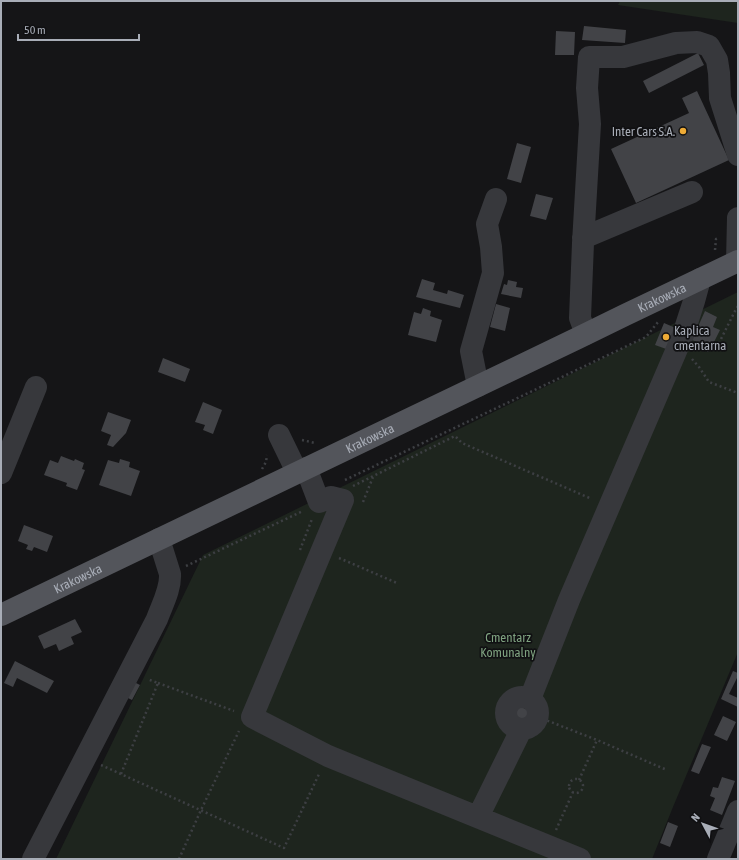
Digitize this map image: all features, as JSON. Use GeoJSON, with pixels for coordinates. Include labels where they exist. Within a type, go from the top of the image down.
{"type":"FeatureCollection","features":[{"type":"Feature","properties":{"kind":"main road","name":"Krakowska"},"geometry":{"type":"LineString","coordinates":[[1,615],[738,262]]}},
{"type":"Feature","properties":{"kind":"street"},"geometry":{"type":"LineString","coordinates":[[586,334],[580,318],[590,124],[587,88],[589,57],[623,57],[676,43],[697,42],[709,46],[717,60],[720,98],[738,155]]}},
{"type":"Feature","properties":{"kind":"street"},"geometry":{"type":"LineString","coordinates":[[583,238],[692,192]]}},
{"type":"Feature","properties":{"kind":"street"},"geometry":{"type":"LineString","coordinates":[[478,386],[471,351],[493,273],[487,224],[496,199]]}},
{"type":"Feature","properties":{"kind":"street"},"geometry":{"type":"LineString","coordinates":[[738,218],[738,262]]}},
{"type":"Feature","properties":{"kind":"street"},"geometry":{"type":"LineString","coordinates":[[478,817],[530,715],[569,600],[681,340],[700,279]]}},
{"type":"Feature","properties":{"kind":"street"},"geometry":{"type":"LineString","coordinates":[[1,473],[36,387]]}},
{"type":"Feature","properties":{"kind":"street"},"geometry":{"type":"LineString","coordinates":[[279,435],[302,470],[332,493],[344,500],[252,717],[328,756],[580,859]]}},
{"type":"Feature","properties":{"kind":"street"},"geometry":{"type":"LineString","coordinates":[[33,859],[157,619],[166,596],[170,580],[170,574],[159,539]]}},
{"type":"Feature","properties":{"kind":"street"},"geometry":{"type":"LineString","coordinates":[[718,859],[738,811]]}},
{"type":"Feature","properties":{"kind":"path"},"geometry":{"type":"LineString","coordinates":[[681,340],[708,351],[714,350],[738,306]]}},
{"type":"Feature","properties":{"kind":"path"},"geometry":{"type":"LineString","coordinates":[[170,574],[312,506],[332,493],[646,337],[660,319]]}},
{"type":"Feature","properties":{"kind":"path"},"geometry":{"type":"LineString","coordinates":[[681,340],[709,382],[738,393]]}},
{"type":"Feature","properties":{"kind":"path"},"geometry":{"type":"LineString","coordinates":[[298,554],[332,493],[455,436],[462,443],[609,507]]}},
{"type":"Feature","properties":{"kind":"path"},"geometry":{"type":"LineString","coordinates":[[322,551],[397,584]]}},
{"type":"Feature","properties":{"kind":"path"},"geometry":{"type":"LineString","coordinates":[[148,680],[217,706],[252,717]]}},
{"type":"Feature","properties":{"kind":"path"},"geometry":{"type":"LineString","coordinates":[[121,774],[158,683]]}},
{"type":"Feature","properties":{"kind":"path"},"geometry":{"type":"LineString","coordinates":[[530,715],[597,740],[667,770]]}},
{"type":"Feature","properties":{"kind":"path"},"geometry":{"type":"LineString","coordinates":[[179,859],[201,810],[244,723],[252,717]]}},
{"type":"Feature","properties":{"kind":"path"},"geometry":{"type":"LineString","coordinates":[[579,780],[597,740]]}},
{"type":"Feature","properties":{"kind":"path"},"geometry":{"type":"LineString","coordinates":[[101,765],[284,848],[328,756]]}},
{"type":"Feature","properties":{"kind":"path"},"geometry":{"type":"LineString","coordinates":[[577,779],[581,781],[583,785],[581,790],[578,792],[573,792],[569,787],[570,783],[577,779]]}},
{"type":"Feature","properties":{"kind":"path"},"geometry":{"type":"LineString","coordinates":[[548,846],[573,792]]}},
{"type":"Feature","properties":{"kind":"green space"},"geometry":{"type":"Polygon","coordinates":[[[620,1],[738,1],[738,23],[618,5],[620,1]]]}},
{"type":"Feature","properties":{"kind":"green space","name":"Cmentarz Komunalny"},"geometry":{"type":"Polygon","coordinates":[[[738,292],[738,652],[652,859],[56,859],[203,555],[738,292]]]}},
{"type":"Feature","properties":{"kind":"building"},"geometry":{"type":"Polygon","coordinates":[[[584,26],[626,30],[625,43],[582,40],[584,26]]]}},
{"type":"Feature","properties":{"kind":"building"},"geometry":{"type":"Polygon","coordinates":[[[556,31],[575,32],[574,55],[555,55],[556,31]]]}},
{"type":"Feature","properties":{"kind":"building"},"geometry":{"type":"Polygon","coordinates":[[[698,53],[704,65],[649,93],[643,81],[698,53]]]}},
{"type":"Feature","properties":{"kind":"building","name":"Inter Cars S.A."},"geometry":{"type":"Polygon","coordinates":[[[697,91],[729,160],[636,203],[611,149],[689,113],[682,98],[697,91]]]}},
{"type":"Feature","properties":{"kind":"building"},"geometry":{"type":"Polygon","coordinates":[[[517,143],[531,147],[521,183],[507,179],[517,143]]]}},
{"type":"Feature","properties":{"kind":"building"},"geometry":{"type":"Polygon","coordinates":[[[536,194],[553,198],[546,220],[530,216],[536,194]]]}},
{"type":"Feature","properties":{"kind":"building"},"geometry":{"type":"Polygon","coordinates":[[[422,279],[435,283],[433,290],[447,294],[448,290],[464,295],[460,308],[416,297],[422,279]]]}},
{"type":"Feature","properties":{"kind":"building"},"geometry":{"type":"Polygon","coordinates":[[[508,280],[517,282],[516,287],[523,288],[521,298],[501,294],[504,284],[507,285],[508,280]]]}},
{"type":"Feature","properties":{"kind":"building"},"geometry":{"type":"Polygon","coordinates":[[[496,304],[510,308],[505,331],[490,327],[496,304]]]}},
{"type":"Feature","properties":{"kind":"building"},"geometry":{"type":"Polygon","coordinates":[[[423,308],[431,311],[430,316],[442,320],[436,342],[408,335],[414,312],[421,314],[423,308]]]}},
{"type":"Feature","properties":{"kind":"building"},"geometry":{"type":"Polygon","coordinates":[[[705,311],[717,317],[713,327],[720,330],[713,344],[707,342],[706,346],[692,340],[705,311]]]}},
{"type":"Feature","properties":{"kind":"building","name":"Kaplica cmentarna"},"geometry":{"type":"Polygon","coordinates":[[[664,323],[678,329],[669,350],[655,345],[664,323]]]}},
{"type":"Feature","properties":{"kind":"building"},"geometry":{"type":"Polygon","coordinates":[[[163,358],[190,369],[185,382],[158,372],[163,358]]]}},
{"type":"Feature","properties":{"kind":"building"},"geometry":{"type":"Polygon","coordinates":[[[203,402],[222,410],[213,434],[203,430],[205,425],[195,422],[203,402]]]}},
{"type":"Feature","properties":{"kind":"building"},"geometry":{"type":"Polygon","coordinates":[[[108,412],[131,420],[126,433],[113,447],[107,445],[111,435],[101,431],[108,412]]]}},
{"type":"Feature","properties":{"kind":"building"},"geometry":{"type":"Polygon","coordinates":[[[61,456],[74,461],[75,459],[84,463],[82,469],[85,470],[77,490],[66,486],[67,483],[44,475],[50,460],[58,463],[61,456]]]}},
{"type":"Feature","properties":{"kind":"building"},"geometry":{"type":"Polygon","coordinates":[[[120,459],[130,462],[129,467],[140,471],[131,496],[99,485],[108,460],[119,463],[120,459]]]}},
{"type":"Feature","properties":{"kind":"building"},"geometry":{"type":"Polygon","coordinates":[[[24,525],[53,536],[47,552],[34,547],[32,551],[26,549],[28,545],[18,541],[24,525]]]}},
{"type":"Feature","properties":{"kind":"building"},"geometry":{"type":"Polygon","coordinates":[[[75,619],[82,632],[71,637],[74,644],[59,651],[56,644],[44,649],[38,636],[75,619]]]}},
{"type":"Feature","properties":{"kind":"building"},"geometry":{"type":"Polygon","coordinates":[[[15,661],[54,681],[47,693],[17,678],[13,687],[4,683],[15,661]]]}},
{"type":"Feature","properties":{"kind":"building"},"geometry":{"type":"Polygon","coordinates":[[[733,671],[738,673],[738,676],[729,694],[738,698],[738,707],[721,699],[733,671]]]}},
{"type":"Feature","properties":{"kind":"building"},"geometry":{"type":"Polygon","coordinates":[[[132,681],[140,685],[132,700],[124,696],[132,681]]]}},
{"type":"Feature","properties":{"kind":"building"},"geometry":{"type":"Polygon","coordinates":[[[519,706],[532,712],[525,725],[513,719],[519,706]]]}},
{"type":"Feature","properties":{"kind":"building"},"geometry":{"type":"Polygon","coordinates":[[[723,716],[736,722],[727,741],[714,735],[723,716]]]}},
{"type":"Feature","properties":{"kind":"building"},"geometry":{"type":"Polygon","coordinates":[[[702,744],[711,747],[699,774],[691,771],[702,744]]]}},
{"type":"Feature","properties":{"kind":"building"},"geometry":{"type":"Polygon","coordinates":[[[722,777],[735,781],[722,815],[710,810],[715,798],[710,796],[713,787],[718,788],[722,777]]]}},
{"type":"Feature","properties":{"kind":"building"},"geometry":{"type":"Polygon","coordinates":[[[668,822],[678,826],[670,847],[660,843],[668,822]]]}},
{"type":"Feature","properties":{"kind":"place","name":"Inter Cars S.A."},"geometry":{"type":"Point","coordinates":[683,131]}},
{"type":"Feature","properties":{"kind":"place","name":"Kaplica cmentarna"},"geometry":{"type":"Point","coordinates":[666,337]}}]}
